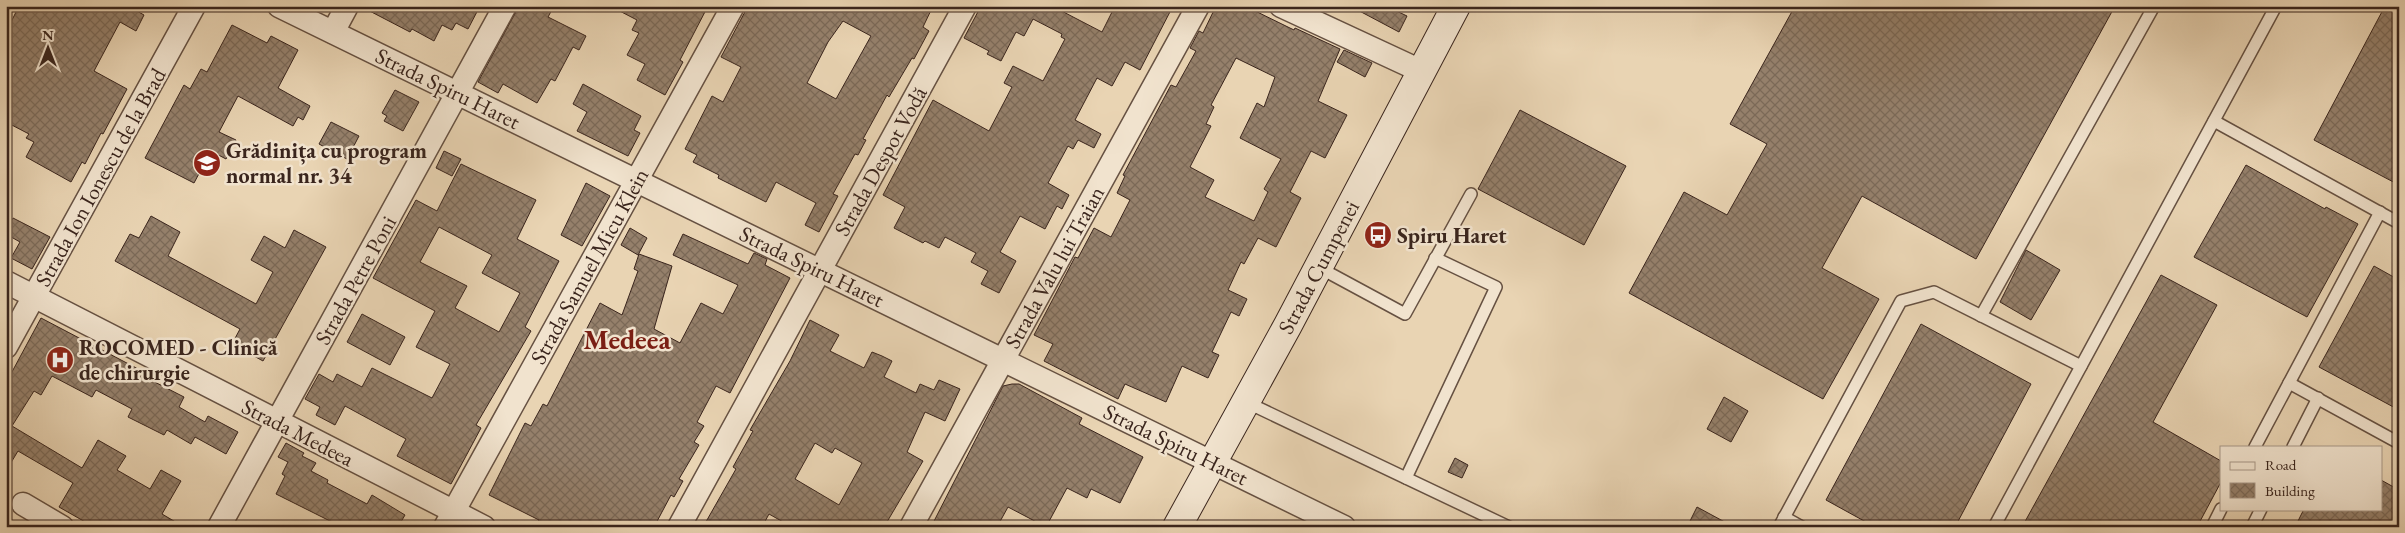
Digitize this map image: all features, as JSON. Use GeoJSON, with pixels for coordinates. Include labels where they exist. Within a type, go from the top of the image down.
{"type":"FeatureCollection","features":[{"type":"Feature","properties":{"kind":"main road","name":"Strada Cumpenei"},"geometry":{"type":"LineString","coordinates":[[1177,527],[1246,402],[1456,6]]}},
{"type":"Feature","properties":{"kind":"street","name":"Strada Ion Ionescu de la Brad"},"geometry":{"type":"LineString","coordinates":[[6,347],[194,6]]}},
{"type":"Feature","properties":{"kind":"street","name":"Strada Spiru Haret"},"geometry":{"type":"LineString","coordinates":[[280,6],[1344,527]]}},
{"type":"Feature","properties":{"kind":"street"},"geometry":{"type":"LineString","coordinates":[[333,32],[348,6]]}},
{"type":"Feature","properties":{"kind":"street","name":"Strada Petre Poni"},"geometry":{"type":"LineString","coordinates":[[219,527],[505,6]]}},
{"type":"Feature","properties":{"kind":"street","name":"Strada Samuel Micu Klein"},"geometry":{"type":"LineString","coordinates":[[450,519],[733,6]]}},
{"type":"Feature","properties":{"kind":"street","name":"Strada Despot Vodă"},"geometry":{"type":"LineString","coordinates":[[679,527],[965,6]]}},
{"type":"Feature","properties":{"kind":"street","name":"Strada Valu lui Traian"},"geometry":{"type":"LineString","coordinates":[[911,527],[1198,6]]}},
{"type":"Feature","properties":{"kind":"street"},"geometry":{"type":"LineString","coordinates":[[1281,6],[1421,71]]}},
{"type":"Feature","properties":{"kind":"street","name":"Strada Medeea"},"geometry":{"type":"LineString","coordinates":[[6,282],[277,421],[450,519],[484,527]]}},
{"type":"Feature","properties":{"kind":"street"},"geometry":{"type":"LineString","coordinates":[[23,504],[62,527]]}},
{"type":"Feature","properties":{"kind":"lane"},"geometry":{"type":"LineString","coordinates":[[1981,316],[2154,6]]}},
{"type":"Feature","properties":{"kind":"lane"},"geometry":{"type":"LineString","coordinates":[[1994,527],[2276,6]]}},
{"type":"Feature","properties":{"kind":"lane"},"geometry":{"type":"LineString","coordinates":[[2214,121],[2399,222]]}},
{"type":"Feature","properties":{"kind":"lane"},"geometry":{"type":"LineString","coordinates":[[1318,267],[1405,314],[1471,194]]}},
{"type":"Feature","properties":{"kind":"lane"},"geometry":{"type":"LineString","coordinates":[[2256,446],[2380,212]]}},
{"type":"Feature","properties":{"kind":"lane"},"geometry":{"type":"LineString","coordinates":[[1406,478],[1496,287],[1435,258]]}},
{"type":"Feature","properties":{"kind":"lane"},"geometry":{"type":"LineString","coordinates":[[1802,527],[1782,522],[1901,300],[1934,292],[2081,366]]}},
{"type":"Feature","properties":{"kind":"lane"},"geometry":{"type":"LineString","coordinates":[[2289,382],[2399,442]]}},
{"type":"Feature","properties":{"kind":"lane"},"geometry":{"type":"LineString","coordinates":[[2294,446],[2318,398]]}},
{"type":"Feature","properties":{"kind":"lane"},"geometry":{"type":"LineString","coordinates":[[1246,402],[1509,527]]}},
{"type":"Feature","properties":{"kind":"lane"},"geometry":{"type":"LineString","coordinates":[[2212,527],[2220,510]]}},
{"type":"Feature","properties":{"kind":"lane"},"geometry":{"type":"LineString","coordinates":[[2252,527],[2260,510]]}},
{"type":"Feature","properties":{"kind":"building"},"geometry":{"type":"Polygon","coordinates":[[[19,6],[128,6],[144,15],[136,31],[120,22],[94,71],[127,89],[85,164],[82,162],[71,182],[26,157],[34,142],[26,138],[29,134],[6,122],[6,20],[11,22],[19,6]]]}},
{"type":"Feature","properties":{"kind":"building"},"geometry":{"type":"Polygon","coordinates":[[[360,6],[446,6],[456,12],[459,6],[480,6],[468,29],[456,23],[452,30],[442,25],[434,41],[412,29],[410,32],[360,6]]]}},
{"type":"Feature","properties":{"kind":"building"},"geometry":{"type":"Polygon","coordinates":[[[519,6],[554,6],[548,17],[586,36],[579,50],[573,47],[555,81],[551,79],[537,103],[503,84],[498,93],[478,82],[519,6]]]}},
{"type":"Feature","properties":{"kind":"building"},"geometry":{"type":"Polygon","coordinates":[[[610,6],[708,6],[680,60],[683,62],[665,95],[637,80],[645,64],[627,55],[639,33],[632,30],[637,20],[610,6]]]}},
{"type":"Feature","properties":{"kind":"building"},"geometry":{"type":"Polygon","coordinates":[[[748,6],[933,6],[923,27],[929,31],[914,59],[912,58],[889,97],[887,95],[863,139],[866,140],[858,155],[855,154],[833,194],[838,196],[819,232],[805,225],[816,203],[776,182],[766,202],[718,178],[719,175],[693,162],[697,155],[685,149],[712,96],[723,102],[741,67],[721,57],[748,6]],[[843,21],[828,42],[807,83],[836,99],[871,36],[843,21]]]}},
{"type":"Feature","properties":{"kind":"building"},"geometry":{"type":"Polygon","coordinates":[[[981,6],[1052,6],[1102,32],[1115,6],[1173,6],[1140,70],[1125,62],[1112,86],[1097,78],[1075,120],[1101,134],[1094,148],[1078,140],[1073,149],[1068,146],[1048,183],[1069,195],[1062,209],[1057,206],[1045,229],[1020,216],[1000,252],[1016,261],[999,293],[981,284],[988,271],[971,262],[976,253],[945,237],[939,248],[925,241],[923,243],[894,228],[905,207],[883,195],[933,100],[989,131],[1012,87],[1004,83],[1013,66],[1043,81],[1065,39],[1061,37],[1062,34],[1033,19],[1024,36],[1016,32],[1001,61],[987,54],[989,51],[964,38],[981,6]]]}},
{"type":"Feature","properties":{"kind":"building"},"geometry":{"type":"Polygon","coordinates":[[[1216,6],[1245,6],[1294,30],[1295,28],[1340,49],[1318,101],[1347,115],[1325,158],[1311,151],[1290,192],[1301,198],[1276,247],[1258,238],[1244,264],[1241,262],[1228,290],[1247,299],[1239,316],[1231,312],[1212,352],[1219,355],[1208,378],[1182,366],[1166,402],[1125,384],[1118,399],[1044,361],[1053,344],[1034,335],[1075,257],[1078,258],[1094,228],[1111,237],[1130,200],[1117,193],[1125,176],[1123,175],[1171,85],[1176,87],[1196,51],[1190,48],[1199,31],[1203,33],[1216,6]],[[1236,58],[1211,105],[1214,107],[1206,124],[1211,126],[1190,167],[1214,180],[1205,197],[1254,221],[1268,192],[1264,189],[1281,159],[1240,138],[1257,103],[1264,107],[1275,77],[1236,58]]]}},
{"type":"Feature","properties":{"kind":"building"},"geometry":{"type":"Polygon","coordinates":[[[1350,6],[1386,6],[1407,16],[1399,32],[1350,6]]]}},
{"type":"Feature","properties":{"kind":"building"},"geometry":{"type":"Polygon","coordinates":[[[1795,6],[2115,6],[1976,259],[1862,196],[1822,268],[1879,299],[1823,399],[1629,293],[1684,192],[1727,215],[1767,144],[1730,124],[1795,6]]]}},
{"type":"Feature","properties":{"kind":"building"},"geometry":{"type":"Polygon","coordinates":[[[2385,6],[2399,6],[2399,185],[2314,140],[2385,6]]]}},
{"type":"Feature","properties":{"kind":"building"},"geometry":{"type":"Polygon","coordinates":[[[232,25],[267,43],[271,36],[298,50],[278,88],[310,106],[303,120],[298,117],[293,126],[238,96],[219,132],[236,140],[226,159],[211,151],[194,183],[145,158],[184,85],[190,89],[201,69],[207,72],[232,25]]]}},
{"type":"Feature","properties":{"kind":"building"},"geometry":{"type":"Polygon","coordinates":[[[1344,50],[1372,63],[1365,77],[1337,62],[1344,50]]]}},
{"type":"Feature","properties":{"kind":"building"},"geometry":{"type":"Polygon","coordinates":[[[583,84],[641,116],[634,130],[640,133],[628,156],[577,131],[587,112],[573,104],[583,84]]]}},
{"type":"Feature","properties":{"kind":"building"},"geometry":{"type":"Polygon","coordinates":[[[395,90],[419,102],[403,131],[384,121],[387,116],[382,113],[395,90]]]}},
{"type":"Feature","properties":{"kind":"building"},"geometry":{"type":"Polygon","coordinates":[[[1520,110],[1626,166],[1584,245],[1478,189],[1520,110]]]}},
{"type":"Feature","properties":{"kind":"building"},"geometry":{"type":"Polygon","coordinates":[[[331,122],[359,136],[347,159],[319,144],[331,122]]]}},
{"type":"Feature","properties":{"kind":"building"},"geometry":{"type":"Polygon","coordinates":[[[444,151],[461,159],[452,176],[436,168],[444,151]]]}},
{"type":"Feature","properties":{"kind":"building"},"geometry":{"type":"Polygon","coordinates":[[[461,164],[536,200],[517,239],[559,261],[525,327],[531,331],[476,425],[481,428],[451,484],[397,456],[406,439],[345,406],[335,425],[316,415],[320,407],[305,399],[319,374],[333,382],[337,374],[362,387],[372,368],[432,398],[450,364],[416,347],[435,311],[373,278],[416,200],[437,211],[461,164]],[[439,227],[420,262],[467,286],[455,308],[499,332],[520,293],[482,273],[492,255],[439,227]]]}},
{"type":"Feature","properties":{"kind":"building"},"geometry":{"type":"Polygon","coordinates":[[[2246,165],[2325,209],[2326,207],[2358,224],[2307,317],[2194,257],[2246,165]]]}},
{"type":"Feature","properties":{"kind":"building"},"geometry":{"type":"Polygon","coordinates":[[[586,183],[610,196],[582,246],[561,235],[586,183]]]}},
{"type":"Feature","properties":{"kind":"building"},"geometry":{"type":"Polygon","coordinates":[[[151,216],[180,232],[168,256],[256,304],[273,272],[251,260],[264,236],[285,248],[294,230],[326,247],[263,361],[232,344],[240,329],[115,261],[130,234],[139,238],[151,216]]]}},
{"type":"Feature","properties":{"kind":"building"},"geometry":{"type":"Polygon","coordinates":[[[13,218],[50,237],[32,269],[11,258],[20,242],[6,234],[6,230],[13,218]]]}},
{"type":"Feature","properties":{"kind":"building"},"geometry":{"type":"Polygon","coordinates":[[[630,228],[647,238],[638,255],[621,245],[630,228]]]}},
{"type":"Feature","properties":{"kind":"building"},"geometry":{"type":"Polygon","coordinates":[[[683,234],[748,264],[754,253],[767,259],[765,265],[790,278],[730,393],[716,386],[697,422],[704,426],[694,442],[699,445],[679,479],[683,481],[674,497],[671,495],[654,527],[535,527],[539,520],[489,495],[525,423],[531,426],[543,404],[547,406],[600,303],[622,315],[638,271],[634,269],[639,254],[672,266],[654,329],[680,343],[701,303],[723,314],[738,285],[673,255],[683,234]]]}},
{"type":"Feature","properties":{"kind":"building"},"geometry":{"type":"Polygon","coordinates":[[[2026,250],[2060,270],[2031,320],[2000,302],[2026,250]]]}},
{"type":"Feature","properties":{"kind":"building"},"geometry":{"type":"Polygon","coordinates":[[[2374,266],[2399,280],[2399,410],[2319,367],[2374,266]]]}},
{"type":"Feature","properties":{"kind":"building"},"geometry":{"type":"Polygon","coordinates":[[[2161,275],[2217,305],[2153,422],[2220,460],[2220,484],[2197,527],[2022,527],[2161,275]]]}},
{"type":"Feature","properties":{"kind":"building"},"geometry":{"type":"Polygon","coordinates":[[[362,314],[405,337],[390,365],[347,342],[362,314]]]}},
{"type":"Feature","properties":{"kind":"building"},"geometry":{"type":"Polygon","coordinates":[[[41,318],[142,371],[141,375],[184,397],[179,407],[205,422],[208,416],[238,432],[226,454],[195,437],[191,444],[167,430],[164,435],[128,417],[132,409],[96,390],[92,397],[52,376],[41,395],[34,391],[12,426],[82,468],[98,440],[126,456],[117,470],[150,489],[161,470],[181,481],[162,514],[184,527],[94,527],[59,507],[73,483],[18,451],[6,471],[6,383],[41,318]]]}},
{"type":"Feature","properties":{"kind":"building"},"geometry":{"type":"Polygon","coordinates":[[[810,320],[839,335],[830,351],[864,368],[872,352],[882,356],[892,361],[884,377],[916,393],[920,384],[934,390],[939,380],[960,389],[945,421],[925,412],[907,452],[923,461],[884,527],[792,527],[769,514],[762,527],[703,527],[736,469],[733,467],[753,431],[750,430],[790,361],[810,320]],[[815,443],[795,479],[839,505],[862,463],[835,448],[832,453],[815,443]]]}},
{"type":"Feature","properties":{"kind":"building"},"geometry":{"type":"Polygon","coordinates":[[[1921,324],[2031,384],[1955,527],[1875,527],[1826,500],[1921,324]]]}},
{"type":"Feature","properties":{"kind":"building"},"geometry":{"type":"Polygon","coordinates":[[[1019,384],[1082,418],[1079,424],[1143,457],[1120,503],[1091,489],[1087,498],[1067,488],[1046,527],[1008,507],[997,527],[931,527],[1003,386],[1019,384]]]}},
{"type":"Feature","properties":{"kind":"building"},"geometry":{"type":"Polygon","coordinates":[[[1724,397],[1748,411],[1731,442],[1707,429],[1724,397]]]}},
{"type":"Feature","properties":{"kind":"building"},"geometry":{"type":"Polygon","coordinates":[[[286,443],[304,453],[302,456],[316,463],[311,471],[328,480],[327,483],[367,504],[372,495],[405,515],[398,527],[342,527],[276,494],[285,476],[282,474],[288,462],[278,457],[286,443]]]}},
{"type":"Feature","properties":{"kind":"building"},"geometry":{"type":"Polygon","coordinates":[[[1455,458],[1468,465],[1462,478],[1448,472],[1455,458]]]}},
{"type":"Feature","properties":{"kind":"building"},"geometry":{"type":"Polygon","coordinates":[[[2382,481],[2399,490],[2399,527],[2295,527],[2304,510],[2382,510],[2382,481]]]}},
{"type":"Feature","properties":{"kind":"building"},"geometry":{"type":"Polygon","coordinates":[[[1697,507],[1734,527],[1687,527],[1697,507]]]}},
{"type":"Feature","properties":{"kind":"place","name":"Grădinița cu program normal nr. 34"},"geometry":{"type":"Point","coordinates":[207,163]}},
{"type":"Feature","properties":{"kind":"place","name":"Spiru Haret"},"geometry":{"type":"Point","coordinates":[1378,235]}},
{"type":"Feature","properties":{"kind":"place","name":"ROCOMED - Clinică de chirurgie"},"geometry":{"type":"Point","coordinates":[60,360]}},
{"type":"Feature","properties":{"kind":"district","name":"Medeea"},"geometry":{"type":"Point","coordinates":[627,339]}}]}
